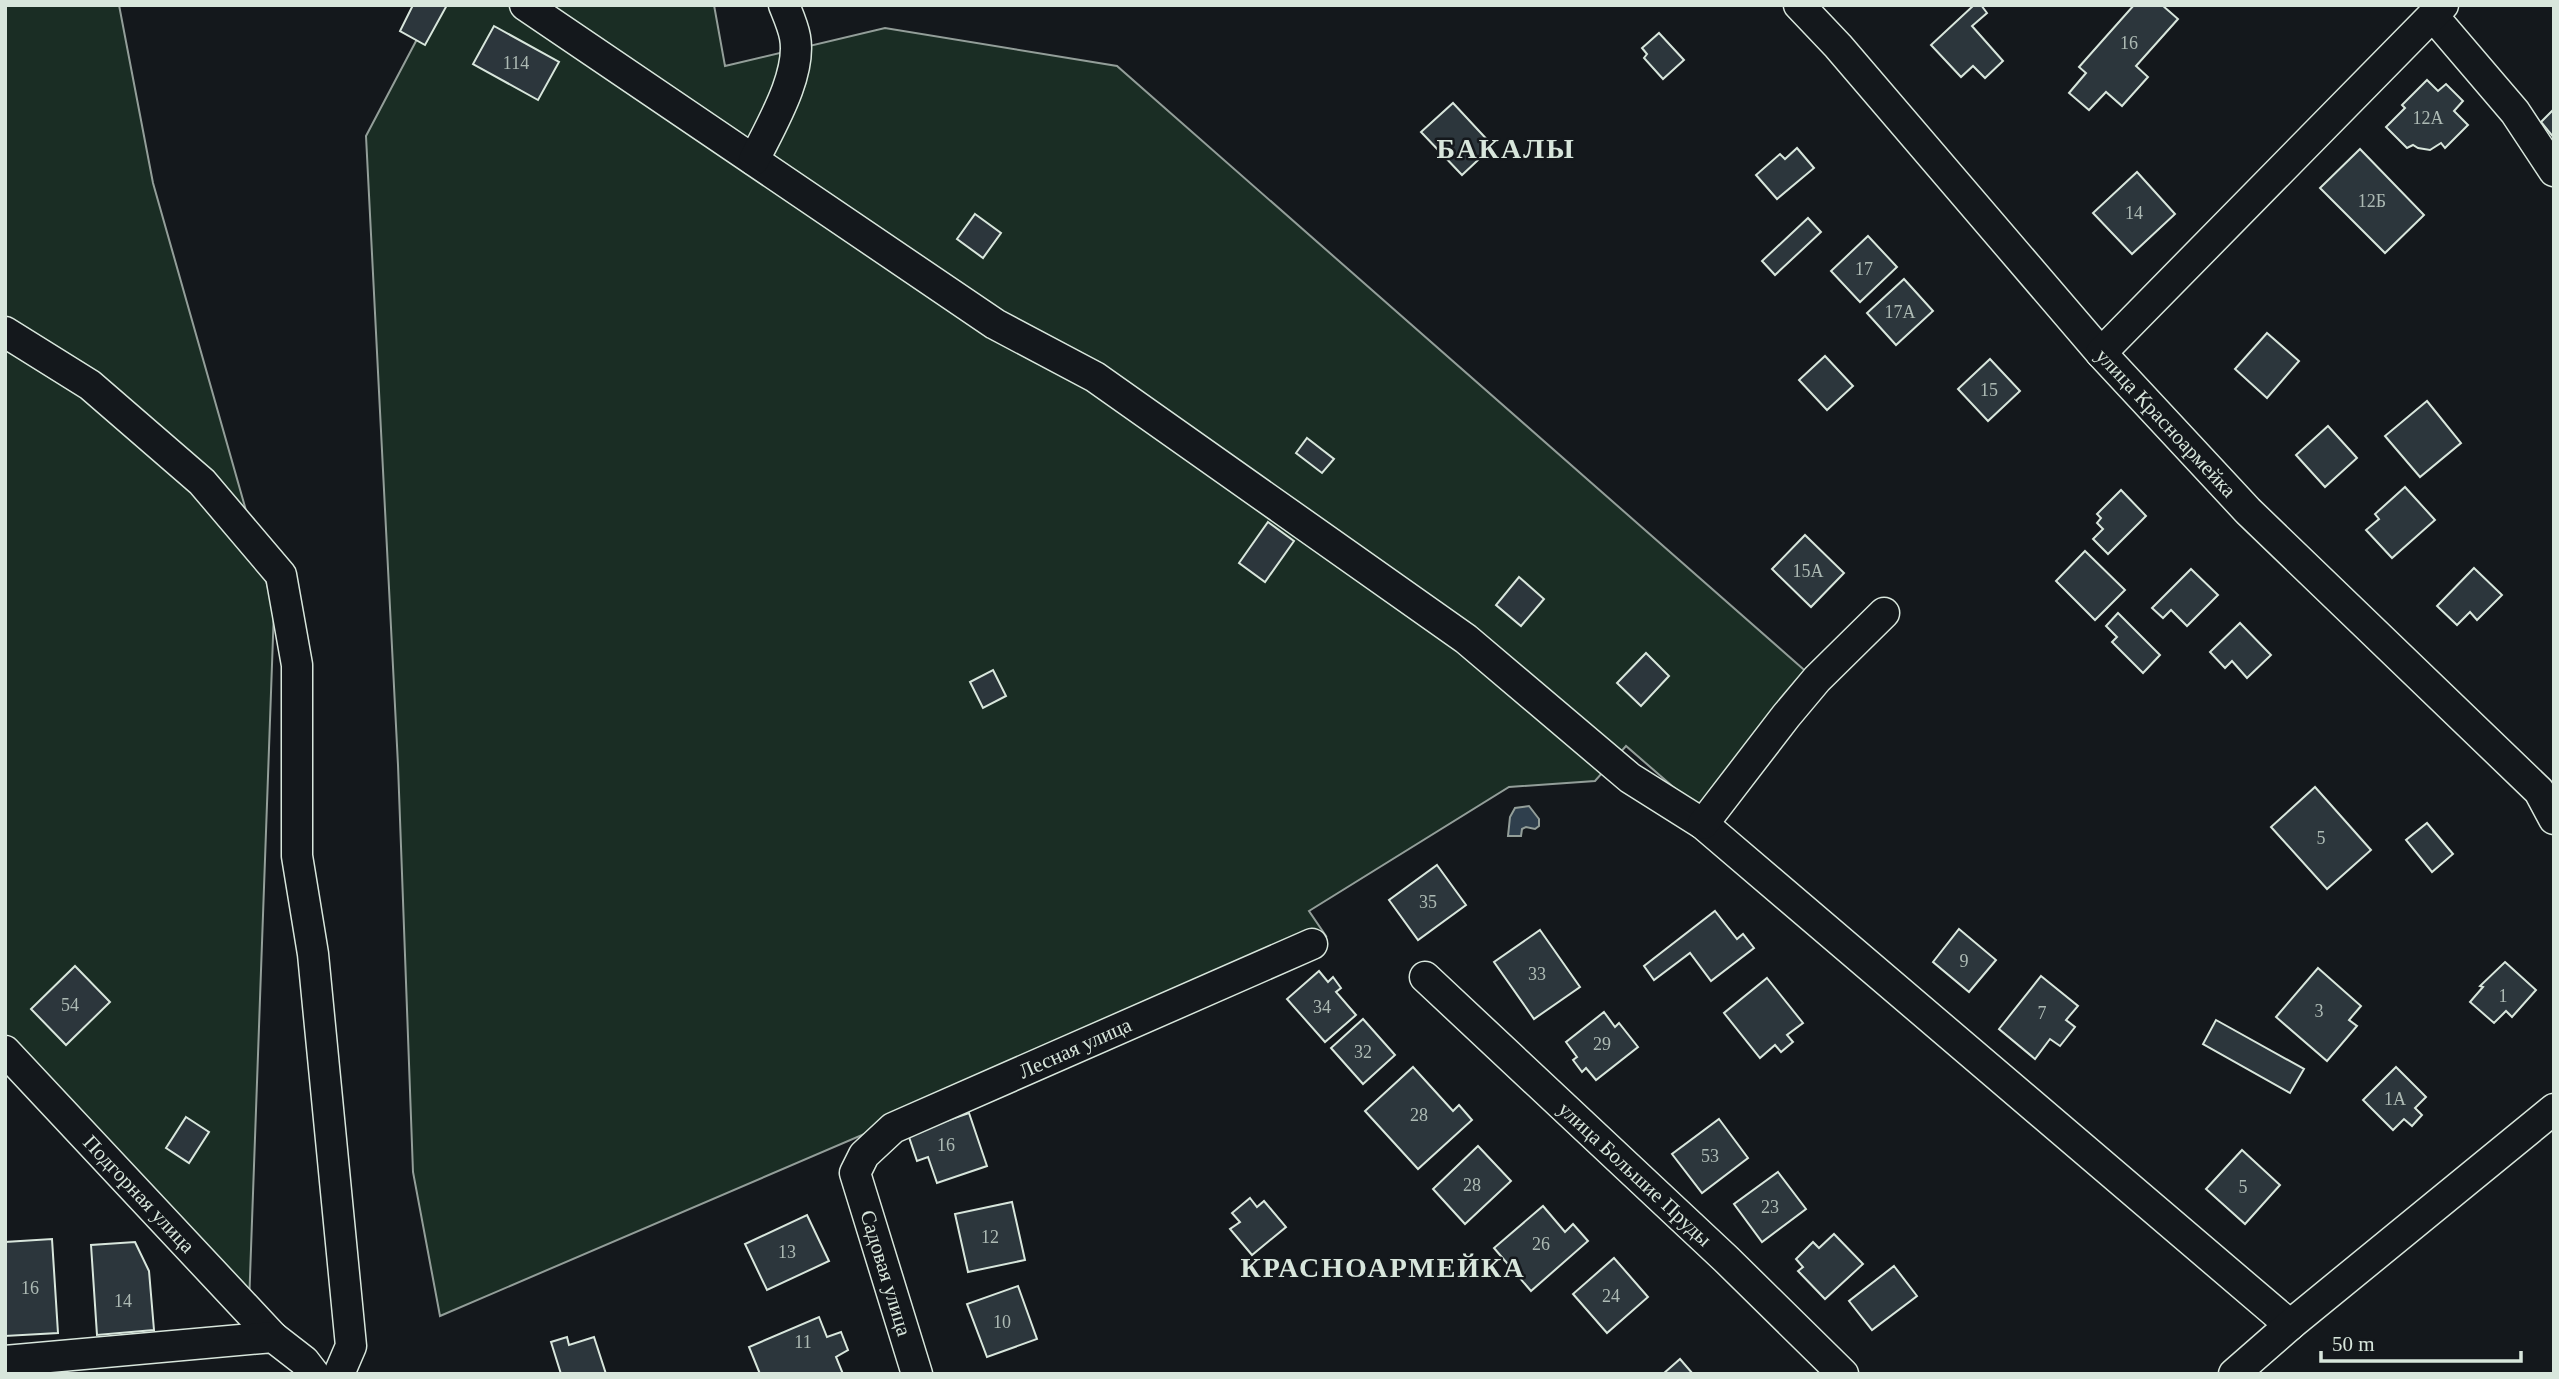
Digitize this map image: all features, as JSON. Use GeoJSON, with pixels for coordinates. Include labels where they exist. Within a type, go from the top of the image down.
{"type":"FeatureCollection","features":[{"type":"Feature","properties":{"kind":"street"},"geometry":{"type":"LineString","coordinates":[[525,5],[995,324],[1107,385],[1466,639],[1630,778],[1703,824],[2290,1325]]}},
{"type":"Feature","properties":{"kind":"street"},"geometry":{"type":"LineString","coordinates":[[754,160],[780,108],[793,69],[795,38],[784,5]]}},
{"type":"Feature","properties":{"kind":"street","name":"улица Красноармейка"},"geometry":{"type":"LineString","coordinates":[[1799,5],[1838,46],[2101,353],[2248,511],[2539,790],[2554,819]]}},
{"type":"Feature","properties":{"kind":"street"},"geometry":{"type":"LineString","coordinates":[[2101,353],[2438,11],[2515,112],[2554,171]]}},
{"type":"Feature","properties":{"kind":"street"},"geometry":{"type":"LineString","coordinates":[[5,332],[90,385],[202,482],[281,575],[296,665],[297,856],[313,954],[351,1346],[339,1374]]}},
{"type":"Feature","properties":{"kind":"street"},"geometry":{"type":"LineString","coordinates":[[1703,824],[1817,679],[1884,612]]}},
{"type":"Feature","properties":{"kind":"street","name":"Лесная улица"},"geometry":{"type":"LineString","coordinates":[[855,1173],[864,1155],[893,1128],[1312,944]]}},
{"type":"Feature","properties":{"kind":"street","name":"улица Большие Пруды"},"geometry":{"type":"LineString","coordinates":[[1425,977],[1726,1259],[1843,1374]]}},
{"type":"Feature","properties":{"kind":"street","name":"Подгорная улица"},"geometry":{"type":"LineString","coordinates":[[5,1051],[273,1337],[309,1367]]}},
{"type":"Feature","properties":{"kind":"street"},"geometry":{"type":"LineString","coordinates":[[2234,1374],[2554,1109]]}},
{"type":"Feature","properties":{"kind":"street","name":"Садовая улица"},"geometry":{"type":"LineString","coordinates":[[855,1173],[918,1374]]}},
{"type":"Feature","properties":{"kind":"street"},"geometry":{"type":"LineString","coordinates":[[5,1361],[273,1337]]}},
{"type":"Feature","properties":{"kind":"green space"},"geometry":{"type":"Polygon","coordinates":[[[5,5],[119,5],[153,183],[274,609],[249,1305],[5,1049],[5,5]]]}},
{"type":"Feature","properties":{"kind":"green space"},"geometry":{"type":"Polygon","coordinates":[[[435,5],[714,5],[725,66],[885,28],[1117,66],[1810,675],[1701,811],[1626,746],[1595,781],[1509,787],[1309,911],[1326,936],[440,1316],[413,1172],[398,765],[366,136],[435,5]]]}},
{"type":"Feature","properties":{"kind":"water"},"geometry":{"type":"Polygon","coordinates":[[[1529,806],[1539,819],[1539,826],[1535,829],[1522,829],[1521,836],[1508,836],[1510,817],[1515,808],[1529,806]]]}},
{"type":"Feature","properties":{"kind":"building"},"geometry":{"type":"Polygon","coordinates":[[[413,5],[447,5],[425,45],[400,31],[413,5]]]}},
{"type":"Feature","properties":{"kind":"building"},"geometry":{"type":"Polygon","coordinates":[[[1974,5],[1981,5],[1987,13],[1972,26],[2003,61],[1985,78],[1973,66],[1961,77],[1931,45],[1974,5]]]}},
{"type":"Feature","properties":{"kind":"building"},"geometry":{"type":"Polygon","coordinates":[[[2134,5],[2162,5],[2178,19],[2136,66],[2148,77],[2122,106],[2106,92],[2089,110],[2069,93],[2086,73],[2079,67],[2134,5]]]}},
{"type":"Feature","properties":{"kind":"building"},"geometry":{"type":"Polygon","coordinates":[[[494,26],[559,62],[538,100],[473,64],[494,26]]]}},
{"type":"Feature","properties":{"kind":"building"},"geometry":{"type":"Polygon","coordinates":[[[1659,33],[1684,60],[1663,79],[1644,58],[1647,54],[1642,48],[1659,33]]]}},
{"type":"Feature","properties":{"kind":"building"},"geometry":{"type":"Polygon","coordinates":[[[2427,80],[2438,91],[2446,84],[2463,101],[2454,111],[2468,125],[2445,148],[2441,143],[2430,150],[2413,145],[2407,148],[2386,127],[2405,108],[2402,105],[2427,80]]]}},
{"type":"Feature","properties":{"kind":"building"},"geometry":{"type":"Polygon","coordinates":[[[1453,103],[1493,146],[1462,175],[1421,132],[1453,103]]]}},
{"type":"Feature","properties":{"kind":"building"},"geometry":{"type":"Polygon","coordinates":[[[2554,109],[2554,138],[2541,122],[2554,109]]]}},
{"type":"Feature","properties":{"kind":"building"},"geometry":{"type":"Polygon","coordinates":[[[1797,148],[1814,168],[1777,199],[1756,175],[1780,154],[1785,159],[1797,148]]]}},
{"type":"Feature","properties":{"kind":"building"},"geometry":{"type":"Polygon","coordinates":[[[2360,149],[2424,215],[2385,253],[2320,188],[2360,149]]]}},
{"type":"Feature","properties":{"kind":"building"},"geometry":{"type":"Polygon","coordinates":[[[2137,172],[2175,214],[2132,254],[2093,213],[2137,172]]]}},
{"type":"Feature","properties":{"kind":"building"},"geometry":{"type":"Polygon","coordinates":[[[975,214],[1001,233],[983,258],[957,239],[975,214]]]}},
{"type":"Feature","properties":{"kind":"building"},"geometry":{"type":"Polygon","coordinates":[[[1808,218],[1821,232],[1775,275],[1762,261],[1808,218]]]}},
{"type":"Feature","properties":{"kind":"building"},"geometry":{"type":"Polygon","coordinates":[[[1868,236],[1897,267],[1860,302],[1831,271],[1868,236]]]}},
{"type":"Feature","properties":{"kind":"building"},"geometry":{"type":"Polygon","coordinates":[[[1904,279],[1933,311],[1896,345],[1867,313],[1904,279]]]}},
{"type":"Feature","properties":{"kind":"building"},"geometry":{"type":"Polygon","coordinates":[[[2267,333],[2299,361],[2267,398],[2235,369],[2267,333]]]}},
{"type":"Feature","properties":{"kind":"building"},"geometry":{"type":"Polygon","coordinates":[[[1825,356],[1853,386],[1827,410],[1799,380],[1825,356]]]}},
{"type":"Feature","properties":{"kind":"building"},"geometry":{"type":"Polygon","coordinates":[[[1990,359],[2020,391],[1988,421],[1958,389],[1990,359]]]}},
{"type":"Feature","properties":{"kind":"building"},"geometry":{"type":"Polygon","coordinates":[[[2427,401],[2461,443],[2420,477],[2385,436],[2427,401]]]}},
{"type":"Feature","properties":{"kind":"building"},"geometry":{"type":"Polygon","coordinates":[[[2328,426],[2357,458],[2325,487],[2296,455],[2328,426]]]}},
{"type":"Feature","properties":{"kind":"building"},"geometry":{"type":"Polygon","coordinates":[[[1307,438],[1334,459],[1322,473],[1296,453],[1307,438]]]}},
{"type":"Feature","properties":{"kind":"building"},"geometry":{"type":"Polygon","coordinates":[[[2405,487],[2435,520],[2392,558],[2366,530],[2379,519],[2375,514],[2405,487]]]}},
{"type":"Feature","properties":{"kind":"building"},"geometry":{"type":"Polygon","coordinates":[[[2121,490],[2146,516],[2108,554],[2093,539],[2103,529],[2097,523],[2101,518],[2097,514],[2121,490]]]}},
{"type":"Feature","properties":{"kind":"building"},"geometry":{"type":"Polygon","coordinates":[[[1268,522],[1294,541],[1265,582],[1239,563],[1268,522]]]}},
{"type":"Feature","properties":{"kind":"building"},"geometry":{"type":"Polygon","coordinates":[[[1805,535],[1844,573],[1811,607],[1772,569],[1805,535]]]}},
{"type":"Feature","properties":{"kind":"building"},"geometry":{"type":"Polygon","coordinates":[[[2085,551],[2125,590],[2095,620],[2056,581],[2085,551]]]}},
{"type":"Feature","properties":{"kind":"building"},"geometry":{"type":"Polygon","coordinates":[[[2474,568],[2502,595],[2477,620],[2470,612],[2457,625],[2437,606],[2474,568]]]}},
{"type":"Feature","properties":{"kind":"building"},"geometry":{"type":"Polygon","coordinates":[[[2191,569],[2218,595],[2187,626],[2171,610],[2163,618],[2152,608],[2191,569]]]}},
{"type":"Feature","properties":{"kind":"building"},"geometry":{"type":"Polygon","coordinates":[[[1519,577],[1544,599],[1521,626],[1496,605],[1519,577]]]}},
{"type":"Feature","properties":{"kind":"building"},"geometry":{"type":"Polygon","coordinates":[[[2118,613],[2160,655],[2143,673],[2112,642],[2117,637],[2106,626],[2118,613]]]}},
{"type":"Feature","properties":{"kind":"building"},"geometry":{"type":"Polygon","coordinates":[[[2240,623],[2271,655],[2247,678],[2232,661],[2225,668],[2210,652],[2240,623]]]}},
{"type":"Feature","properties":{"kind":"building"},"geometry":{"type":"Polygon","coordinates":[[[1646,653],[1669,676],[1641,706],[1617,683],[1646,653]]]}},
{"type":"Feature","properties":{"kind":"building"},"geometry":{"type":"Polygon","coordinates":[[[993,670],[1006,696],[983,708],[970,682],[993,670]]]}},
{"type":"Feature","properties":{"kind":"building"},"geometry":{"type":"Polygon","coordinates":[[[2315,787],[2371,850],[2327,889],[2271,827],[2315,787]]]}},
{"type":"Feature","properties":{"kind":"building"},"geometry":{"type":"Polygon","coordinates":[[[2427,823],[2453,854],[2432,872],[2406,840],[2427,823]]]}},
{"type":"Feature","properties":{"kind":"building"},"geometry":{"type":"Polygon","coordinates":[[[1437,865],[1466,905],[1418,940],[1389,900],[1437,865]]]}},
{"type":"Feature","properties":{"kind":"building"},"geometry":{"type":"Polygon","coordinates":[[[1715,911],[1737,939],[1743,934],[1754,948],[1711,981],[1690,953],[1654,980],[1644,966],[1715,911]]]}},
{"type":"Feature","properties":{"kind":"building"},"geometry":{"type":"Polygon","coordinates":[[[1959,929],[1996,960],[1969,992],[1933,962],[1959,929]]]}},
{"type":"Feature","properties":{"kind":"building"},"geometry":{"type":"Polygon","coordinates":[[[1540,930],[1580,987],[1534,1019],[1494,962],[1540,930]]]}},
{"type":"Feature","properties":{"kind":"building"},"geometry":{"type":"Polygon","coordinates":[[[2505,962],[2536,990],[2512,1017],[2506,1011],[2494,1023],[2470,1002],[2483,987],[2480,986],[2505,962]]]}},
{"type":"Feature","properties":{"kind":"building"},"geometry":{"type":"Polygon","coordinates":[[[75,966],[110,1002],[66,1045],[31,1009],[75,966]]]}},
{"type":"Feature","properties":{"kind":"building"},"geometry":{"type":"Polygon","coordinates":[[[2318,968],[2361,1006],[2349,1020],[2357,1026],[2327,1061],[2276,1017],[2318,968]]]}},
{"type":"Feature","properties":{"kind":"building"},"geometry":{"type":"Polygon","coordinates":[[[1319,971],[1328,982],[1333,977],[1341,988],[1336,992],[1356,1015],[1325,1042],[1287,999],[1319,971]]]}},
{"type":"Feature","properties":{"kind":"building"},"geometry":{"type":"Polygon","coordinates":[[[2041,976],[2078,1006],[2066,1020],[2075,1027],[2060,1046],[2050,1039],[2035,1059],[1999,1029],[2041,976]]]}},
{"type":"Feature","properties":{"kind":"building"},"geometry":{"type":"Polygon","coordinates":[[[1767,978],[1803,1023],[1787,1035],[1793,1042],[1781,1052],[1775,1045],[1760,1058],[1724,1013],[1767,978]]]}},
{"type":"Feature","properties":{"kind":"building"},"geometry":{"type":"Polygon","coordinates":[[[1604,1012],[1615,1027],[1619,1023],[1638,1047],[1596,1080],[1586,1068],[1582,1072],[1573,1060],[1577,1057],[1566,1042],[1604,1012]]]}},
{"type":"Feature","properties":{"kind":"building"},"geometry":{"type":"Polygon","coordinates":[[[1363,1019],[1395,1055],[1363,1084],[1331,1048],[1363,1019]]]}},
{"type":"Feature","properties":{"kind":"building"},"geometry":{"type":"Polygon","coordinates":[[[2216,1020],[2304,1069],[2290,1093],[2203,1044],[2216,1020]]]}},
{"type":"Feature","properties":{"kind":"building"},"geometry":{"type":"Polygon","coordinates":[[[1413,1067],[1453,1111],[1459,1105],[1472,1120],[1418,1169],[1365,1111],[1413,1067]]]}},
{"type":"Feature","properties":{"kind":"building"},"geometry":{"type":"Polygon","coordinates":[[[2396,1067],[2426,1097],[2415,1108],[2422,1115],[2412,1126],[2404,1119],[2393,1130],[2363,1100],[2396,1067]]]}},
{"type":"Feature","properties":{"kind":"building"},"geometry":{"type":"Polygon","coordinates":[[[969,1113],[987,1166],[937,1183],[928,1157],[917,1161],[908,1134],[969,1113]]]}},
{"type":"Feature","properties":{"kind":"building"},"geometry":{"type":"Polygon","coordinates":[[[186,1117],[209,1132],[189,1163],[166,1148],[186,1117]]]}},
{"type":"Feature","properties":{"kind":"building"},"geometry":{"type":"Polygon","coordinates":[[[1719,1119],[1748,1158],[1702,1193],[1672,1154],[1719,1119]]]}},
{"type":"Feature","properties":{"kind":"building"},"geometry":{"type":"Polygon","coordinates":[[[1478,1146],[1511,1181],[1465,1224],[1433,1189],[1478,1146]]]}},
{"type":"Feature","properties":{"kind":"building"},"geometry":{"type":"Polygon","coordinates":[[[2242,1150],[2280,1185],[2245,1224],[2206,1189],[2242,1150]]]}},
{"type":"Feature","properties":{"kind":"building"},"geometry":{"type":"Polygon","coordinates":[[[1778,1172],[1806,1209],[1762,1242],[1734,1204],[1778,1172]]]}},
{"type":"Feature","properties":{"kind":"building"},"geometry":{"type":"Polygon","coordinates":[[[1250,1198],[1257,1207],[1264,1201],[1286,1227],[1252,1255],[1230,1229],[1240,1222],[1232,1213],[1250,1198]]]}},
{"type":"Feature","properties":{"kind":"building"},"geometry":{"type":"Polygon","coordinates":[[[1012,1202],[1025,1260],[968,1272],[955,1214],[1012,1202]]]}},
{"type":"Feature","properties":{"kind":"building"},"geometry":{"type":"Polygon","coordinates":[[[1543,1206],[1565,1232],[1573,1224],[1588,1241],[1531,1291],[1494,1248],[1543,1206]]]}},
{"type":"Feature","properties":{"kind":"building"},"geometry":{"type":"Polygon","coordinates":[[[807,1215],[829,1261],[767,1290],[745,1244],[807,1215]]]}},
{"type":"Feature","properties":{"kind":"building"},"geometry":{"type":"Polygon","coordinates":[[[1834,1234],[1863,1264],[1825,1299],[1798,1271],[1803,1267],[1796,1259],[1813,1242],[1819,1248],[1834,1234]]]}},
{"type":"Feature","properties":{"kind":"building"},"geometry":{"type":"Polygon","coordinates":[[[52,1239],[58,1333],[5,1336],[5,1242],[52,1239]]]}},
{"type":"Feature","properties":{"kind":"building"},"geometry":{"type":"Polygon","coordinates":[[[135,1242],[149,1271],[154,1330],[97,1335],[91,1245],[135,1242]]]}},
{"type":"Feature","properties":{"kind":"building"},"geometry":{"type":"Polygon","coordinates":[[[1614,1258],[1648,1297],[1607,1333],[1573,1294],[1614,1258]]]}},
{"type":"Feature","properties":{"kind":"building"},"geometry":{"type":"Polygon","coordinates":[[[1894,1266],[1917,1296],[1872,1330],[1849,1301],[1894,1266]]]}},
{"type":"Feature","properties":{"kind":"building"},"geometry":{"type":"Polygon","coordinates":[[[1018,1286],[1037,1339],[987,1357],[967,1304],[1018,1286]]]}},
{"type":"Feature","properties":{"kind":"building"},"geometry":{"type":"Polygon","coordinates":[[[819,1317],[827,1337],[841,1332],[848,1350],[836,1357],[843,1374],[760,1374],[749,1347],[819,1317]]]}},
{"type":"Feature","properties":{"kind":"building"},"geometry":{"type":"Polygon","coordinates":[[[567,1337],[569,1345],[594,1337],[606,1374],[561,1374],[551,1342],[567,1337]]]}},
{"type":"Feature","properties":{"kind":"building"},"geometry":{"type":"Polygon","coordinates":[[[1680,1359],[1693,1374],[1663,1374],[1680,1359]]]}},
{"type":"Feature","properties":{"kind":"district","name":"БАКАЛЫ"},"geometry":{"type":"Point","coordinates":[1506,148]}},
{"type":"Feature","properties":{"kind":"district","name":"КРАСНОАРМЕЙКА"},"geometry":{"type":"Point","coordinates":[1383,1267]}}]}
